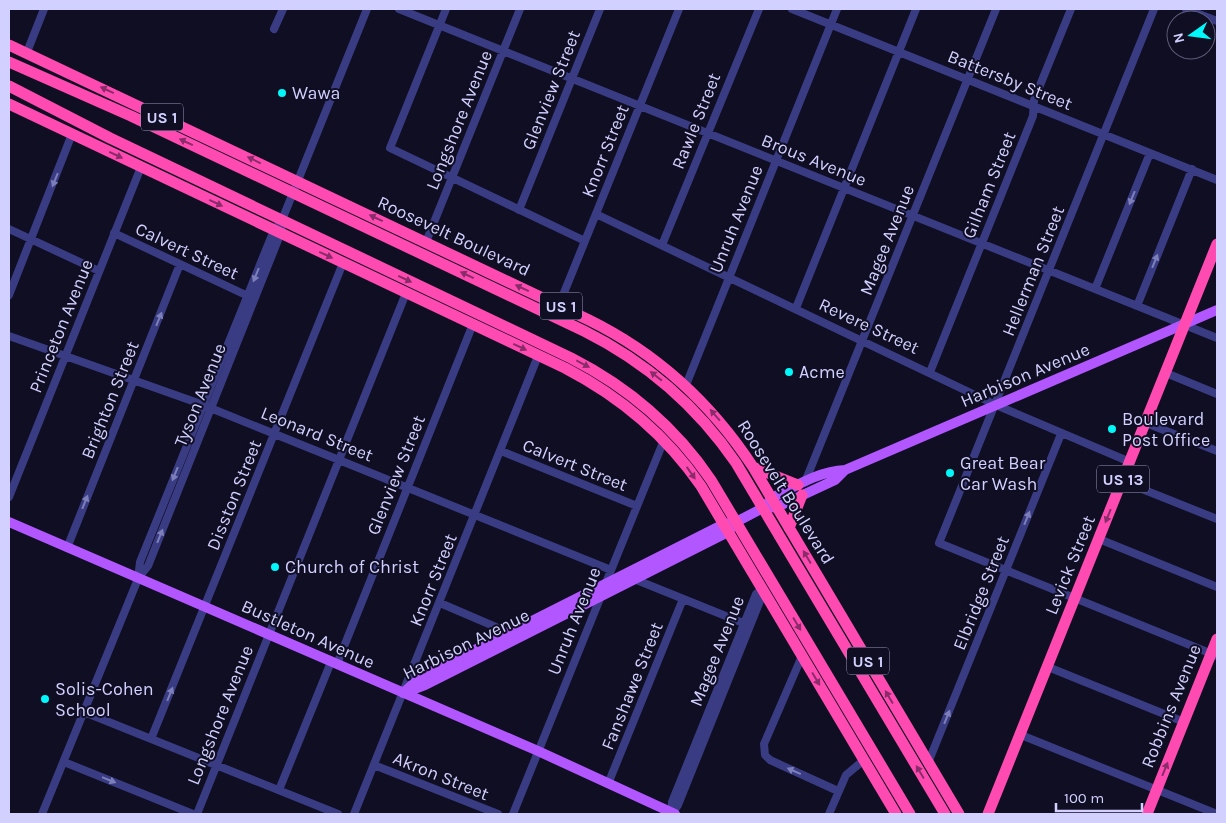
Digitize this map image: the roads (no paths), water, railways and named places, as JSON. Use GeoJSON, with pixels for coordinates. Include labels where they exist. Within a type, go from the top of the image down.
{"type":"FeatureCollection","features":[{"type":"Feature","properties":{"kind":"highway","name":"Roosevelt Boulevard"},"geometry":{"type":"LineString","coordinates":[[9,45],[559,305],[632,343],[686,385],[722,423],[753,467],[959,814]]}},
{"type":"Feature","properties":{"kind":"highway"},"geometry":{"type":"LineString","coordinates":[[9,50],[49,79]]}},
{"type":"Feature","properties":{"kind":"highway","name":"Roosevelt Boulevard"},"geometry":{"type":"LineString","coordinates":[[9,62],[131,116],[575,326],[625,353],[668,385],[703,420],[728,451],[945,814]]}},
{"type":"Feature","properties":{"kind":"highway","name":"US 1"},"geometry":{"type":"LineString","coordinates":[[9,86],[218,190],[571,358],[609,379],[643,403],[681,440],[711,480],[910,814]]}},
{"type":"Feature","properties":{"kind":"highway"},"geometry":{"type":"LineString","coordinates":[[9,104],[538,356],[608,393],[635,413],[664,440],[693,475],[896,814]]}},
{"type":"Feature","properties":{"kind":"highway"},"geometry":{"type":"LineString","coordinates":[[141,167],[218,190]]}},
{"type":"Feature","properties":{"kind":"highway","name":"Levick Street"},"geometry":{"type":"LineString","coordinates":[[988,814],[1217,244]]}},
{"type":"Feature","properties":{"kind":"highway"},"geometry":{"type":"LineString","coordinates":[[753,467],[802,487],[789,528]]}},
{"type":"Feature","properties":{"kind":"highway"},"geometry":{"type":"LineString","coordinates":[[816,574],[833,626]]}},
{"type":"Feature","properties":{"kind":"highway","name":"Robbins Avenue"},"geometry":{"type":"LineString","coordinates":[[1146,814],[1214,654],[1217,638]]}},
{"type":"Feature","properties":{"kind":"highway"},"geometry":{"type":"LineString","coordinates":[[880,705],[917,744]]}},
{"type":"Feature","properties":{"kind":"highway"},"geometry":{"type":"LineString","coordinates":[[836,714],[870,748]]}},
{"type":"Feature","properties":{"kind":"main road","name":"Harbison Avenue"},"geometry":{"type":"LineString","coordinates":[[515,635],[634,579],[802,487],[835,480],[845,470],[1217,310]]}},
{"type":"Feature","properties":{"kind":"main road","name":"Bustleton Avenue"},"geometry":{"type":"LineString","coordinates":[[9,522],[538,751],[672,814]]}},
{"type":"Feature","properties":{"kind":"main road","name":"Harbison Avenue"},"geometry":{"type":"LineString","coordinates":[[404,693],[425,685],[606,584],[726,528]]}},
{"type":"Feature","properties":{"kind":"street"},"geometry":{"type":"LineString","coordinates":[[27,52],[44,9]]}},
{"type":"Feature","properties":{"kind":"street"},"geometry":{"type":"LineString","coordinates":[[274,29],[283,9]]}},
{"type":"Feature","properties":{"kind":"street","name":"Tyson Avenue"},"geometry":{"type":"LineString","coordinates":[[138,578],[148,566],[211,408],[244,316],[367,9]]}},
{"type":"Feature","properties":{"kind":"street","name":"Brous Avenue"},"geometry":{"type":"LineString","coordinates":[[399,9],[1217,338]]}},
{"type":"Feature","properties":{"kind":"street"},"geometry":{"type":"LineString","coordinates":[[446,9],[390,148],[585,241]]}},
{"type":"Feature","properties":{"kind":"street","name":"Longshore Avenue"},"geometry":{"type":"LineString","coordinates":[[426,242],[520,9]]}},
{"type":"Feature","properties":{"kind":"street","name":"Glenview Street"},"geometry":{"type":"LineString","coordinates":[[519,210],[600,9]]}},
{"type":"Feature","properties":{"kind":"street","name":"Knorr Street"},"geometry":{"type":"LineString","coordinates":[[559,305],[679,9]]}},
{"type":"Feature","properties":{"kind":"street","name":"Rawle Street"},"geometry":{"type":"LineString","coordinates":[[662,245],[758,9]]}},
{"type":"Feature","properties":{"kind":"street","name":"Battersby Street"},"geometry":{"type":"LineString","coordinates":[[792,9],[1217,180]]}},
{"type":"Feature","properties":{"kind":"street","name":"Unruh Avenue"},"geometry":{"type":"LineString","coordinates":[[686,385],[837,9]]}},
{"type":"Feature","properties":{"kind":"street"},"geometry":{"type":"LineString","coordinates":[[796,308],[916,9]]}},
{"type":"Feature","properties":{"kind":"street","name":"Magee Avenue"},"geometry":{"type":"LineString","coordinates":[[802,487],[996,9]]}},
{"type":"Feature","properties":{"kind":"street","name":"Gilham Street"},"geometry":{"type":"LineString","coordinates":[[930,372],[1033,116],[1035,98],[1071,9]]}},
{"type":"Feature","properties":{"kind":"street","name":"Hellerman Street"},"geometry":{"type":"LineString","coordinates":[[1006,571],[938,544],[996,405],[1154,9]]}},
{"type":"Feature","properties":{"kind":"street"},"geometry":{"type":"LineString","coordinates":[[1186,9],[1217,21]]}},
{"type":"Feature","properties":{"kind":"street"},"geometry":{"type":"LineString","coordinates":[[9,295],[72,134]]}},
{"type":"Feature","properties":{"kind":"street"},"geometry":{"type":"LineString","coordinates":[[1095,289],[1150,153]]}},
{"type":"Feature","properties":{"kind":"street","name":"Princeton Avenue"},"geometry":{"type":"LineString","coordinates":[[9,497],[141,167]]}},
{"type":"Feature","properties":{"kind":"street"},"geometry":{"type":"LineString","coordinates":[[1136,306],[1192,169]]}},
{"type":"Feature","properties":{"kind":"street","name":"Revere Street"},"geometry":{"type":"LineString","coordinates":[[596,214],[996,405],[1130,462]]}},
{"type":"Feature","properties":{"kind":"street"},"geometry":{"type":"LineString","coordinates":[[9,229],[99,271]]}},
{"type":"Feature","properties":{"kind":"street","name":"Tyson Avenue"},"geometry":{"type":"LineString","coordinates":[[43,812],[138,578],[140,562],[203,404],[244,316],[248,296],[278,232]]}},
{"type":"Feature","properties":{"kind":"street","name":"Calvert Street"},"geometry":{"type":"LineString","coordinates":[[114,233],[248,296]]}},
{"type":"Feature","properties":{"kind":"street","name":"Disston Street"},"geometry":{"type":"LineString","coordinates":[[151,739],[343,263]]}},
{"type":"Feature","properties":{"kind":"street","name":"Brighton Street"},"geometry":{"type":"LineString","coordinates":[[67,548],[180,264]]}},
{"type":"Feature","properties":{"kind":"street","name":"Longshore Avenue"},"geometry":{"type":"LineString","coordinates":[[195,814],[406,293]]}},
{"type":"Feature","properties":{"kind":"street","name":"Glenview Street"},"geometry":{"type":"LineString","coordinates":[[279,790],[334,663],[473,324]]}},
{"type":"Feature","properties":{"kind":"street","name":"Leonard Street"},"geometry":{"type":"LineString","coordinates":[[9,336],[203,404],[611,570]]}},
{"type":"Feature","properties":{"kind":"street","name":"Knorr Street"},"geometry":{"type":"LineString","coordinates":[[354,814],[476,515],[538,356]]}},
{"type":"Feature","properties":{"kind":"street"},"geometry":{"type":"LineString","coordinates":[[1166,373],[1217,394]]}},
{"type":"Feature","properties":{"kind":"street"},"geometry":{"type":"LineString","coordinates":[[1146,422],[1217,451]]}},
{"type":"Feature","properties":{"kind":"street","name":"Elbridge Street"},"geometry":{"type":"LineString","coordinates":[[928,763],[1061,434]]}},
{"type":"Feature","properties":{"kind":"street","name":"Unruh Avenue"},"geometry":{"type":"LineString","coordinates":[[513,814],[664,440]]}},
{"type":"Feature","properties":{"kind":"street","name":"Calvert Street"},"geometry":{"type":"LineString","coordinates":[[501,451],[637,506]]}},
{"type":"Feature","properties":{"kind":"street"},"geometry":{"type":"LineString","coordinates":[[1122,480],[1217,519]]}},
{"type":"Feature","properties":{"kind":"street"},"geometry":{"type":"LineString","coordinates":[[1099,539],[1217,587]]}},
{"type":"Feature","properties":{"kind":"street"},"geometry":{"type":"LineString","coordinates":[[1006,571],[1214,654]]}},
{"type":"Feature","properties":{"kind":"street"},"geometry":{"type":"LineString","coordinates":[[634,579],[747,625]]}},
{"type":"Feature","properties":{"kind":"street","name":"Magee Avenue"},"geometry":{"type":"LineString","coordinates":[[672,814],[672,802],[712,712],[747,625],[756,594],[762,589]]}},
{"type":"Feature","properties":{"kind":"street","name":"Fanshawe Street"},"geometry":{"type":"LineString","coordinates":[[608,784],[684,599]]}},
{"type":"Feature","properties":{"kind":"street"},"geometry":{"type":"LineString","coordinates":[[440,603],[515,635]]}},
{"type":"Feature","properties":{"kind":"street"},"geometry":{"type":"LineString","coordinates":[[802,656],[764,744],[764,751],[770,760],[838,791]]}},
{"type":"Feature","properties":{"kind":"street"},"geometry":{"type":"LineString","coordinates":[[1048,668],[1184,722]]}},
{"type":"Feature","properties":{"kind":"street"},"geometry":{"type":"LineString","coordinates":[[84,712],[338,814]]}},
{"type":"Feature","properties":{"kind":"street"},"geometry":{"type":"LineString","coordinates":[[1021,735],[1217,814]]}},
{"type":"Feature","properties":{"kind":"street"},"geometry":{"type":"LineString","coordinates":[[829,814],[848,771],[864,760]]}},
{"type":"Feature","properties":{"kind":"street"},"geometry":{"type":"LineString","coordinates":[[64,762],[195,814]]}},
{"type":"Feature","properties":{"kind":"street","name":"Akron Street"},"geometry":{"type":"LineString","coordinates":[[374,766],[498,814]]}},
{"type":"Feature","properties":{"kind":"street"},"geometry":{"type":"LineString","coordinates":[[43,812],[53,814]]}},
{"type":"Feature","properties":{"kind":"place","name":"Wawa"},"geometry":{"type":"Point","coordinates":[282,93]}},
{"type":"Feature","properties":{"kind":"place","name":"Acme"},"geometry":{"type":"Point","coordinates":[789,372]}},
{"type":"Feature","properties":{"kind":"place","name":"Boulevard Post Office"},"geometry":{"type":"Point","coordinates":[1112,429]}},
{"type":"Feature","properties":{"kind":"place","name":"Great Bear Car Wash"},"geometry":{"type":"Point","coordinates":[950,473]}},
{"type":"Feature","properties":{"kind":"place","name":"Church of Christ"},"geometry":{"type":"Point","coordinates":[275,567]}},
{"type":"Feature","properties":{"kind":"place","name":"Solis-Cohen School"},"geometry":{"type":"Point","coordinates":[45,699]}}]}
